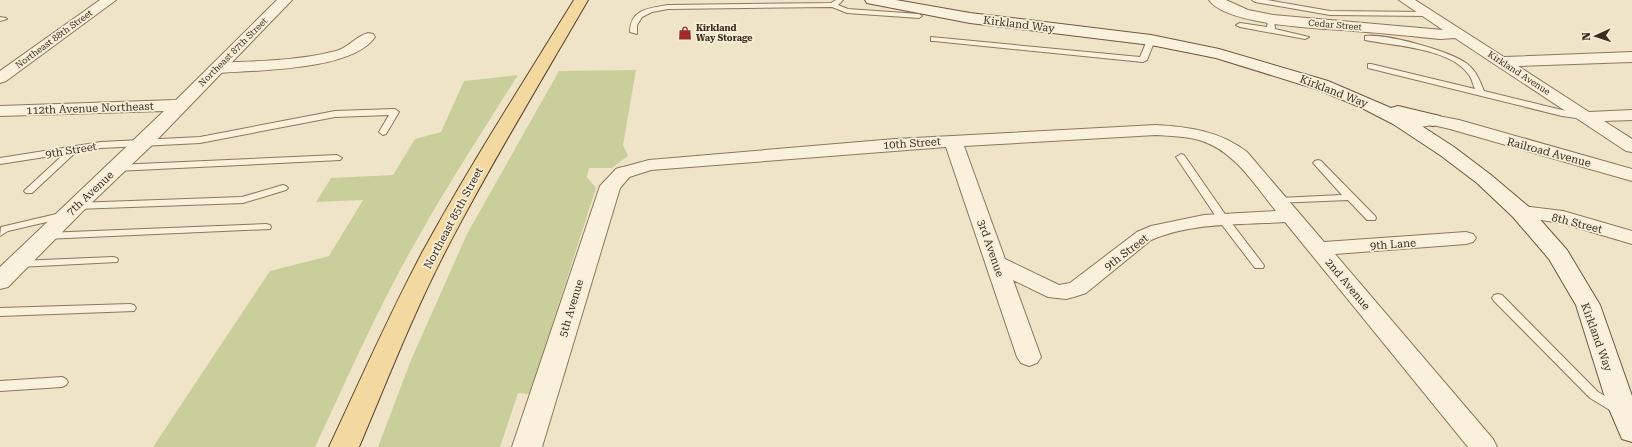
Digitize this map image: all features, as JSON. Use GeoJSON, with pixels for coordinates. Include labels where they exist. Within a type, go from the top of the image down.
{"type":"FeatureCollection","features":[{"type":"Feature","properties":{"kind":"main road","name":"Northeast 87th Street"},"geometry":{"type":"LineString","coordinates":[[181,105],[285,0]]}},
{"type":"Feature","properties":{"kind":"main road","name":"Northeast 85th Street"},"geometry":{"type":"LineString","coordinates":[[344,447],[398,325],[434,252],[466,193],[581,0]]}},
{"type":"Feature","properties":{"kind":"main road","name":"Kirkland Way"},"geometry":{"type":"LineString","coordinates":[[872,0],[970,18],[1151,40],[1219,54],[1322,85],[1422,127],[1521,212],[1559,256],[1588,305],[1628,422]]}},
{"type":"Feature","properties":{"kind":"main road"},"geometry":{"type":"LineString","coordinates":[[1366,103],[1422,127]]}},
{"type":"Feature","properties":{"kind":"main road","name":"112th Avenue Northeast"},"geometry":{"type":"LineString","coordinates":[[0,111],[181,105]]}},
{"type":"Feature","properties":{"kind":"main road","name":"7th Avenue"},"geometry":{"type":"LineString","coordinates":[[0,281],[71,210],[143,143],[181,105]]}},
{"type":"Feature","properties":{"kind":"main road","name":"5th Avenue"},"geometry":{"type":"LineString","coordinates":[[527,447],[610,186],[623,173]]}},
{"type":"Feature","properties":{"kind":"street","name":"Northeast 88th Street"},"geometry":{"type":"LineString","coordinates":[[0,78],[109,0]]}},
{"type":"Feature","properties":{"kind":"street","name":"Cedar Street"},"geometry":{"type":"LineString","coordinates":[[1216,0],[1225,6],[1271,25],[1440,35],[1457,34]]}},
{"type":"Feature","properties":{"kind":"street","name":"Kirkland Avenue"},"geometry":{"type":"LineString","coordinates":[[1406,0],[1632,147]]}},
{"type":"Feature","properties":{"kind":"street"},"geometry":{"type":"LineString","coordinates":[[217,68],[285,64],[329,57],[349,51],[368,37]]}},
{"type":"Feature","properties":{"kind":"street"},"geometry":{"type":"LineString","coordinates":[[1502,62],[1632,56]]}},
{"type":"Feature","properties":{"kind":"street"},"geometry":{"type":"LineString","coordinates":[[1587,117],[1632,115]]}},
{"type":"Feature","properties":{"kind":"street","name":"Railroad Avenue"},"geometry":{"type":"LineString","coordinates":[[1422,127],[1467,130],[1632,175]]}},
{"type":"Feature","properties":{"kind":"street","name":"10th Street"},"geometry":{"type":"LineString","coordinates":[[623,173],[633,169],[657,164],[952,140],[1156,130],[1202,134]]}},
{"type":"Feature","properties":{"kind":"street","name":"2nd Avenue"},"geometry":{"type":"LineString","coordinates":[[1202,134],[1216,139],[1241,156],[1484,447]]}},
{"type":"Feature","properties":{"kind":"street","name":"3rd Avenue"},"geometry":{"type":"LineString","coordinates":[[952,140],[1029,357]]}},
{"type":"Feature","properties":{"kind":"street","name":"9th Street"},"geometry":{"type":"LineString","coordinates":[[996,262],[1056,292],[1066,292],[1078,288],[1144,236],[1158,230],[1204,220],[1223,219],[1285,208]]}},
{"type":"Feature","properties":{"kind":"street","name":"8th Street"},"geometry":{"type":"LineString","coordinates":[[1521,212],[1563,217],[1632,238]]}},
{"type":"Feature","properties":{"kind":"street","name":"9th Lane"},"geometry":{"type":"LineString","coordinates":[[1319,249],[1466,238]]}},
{"type":"Feature","properties":{"kind":"lane"},"geometry":{"type":"LineString","coordinates":[[833,5],[840,0]]}},
{"type":"Feature","properties":{"kind":"lane"},"geometry":{"type":"LineString","coordinates":[[1255,0],[1330,12],[1428,14]]}},
{"type":"Feature","properties":{"kind":"lane"},"geometry":{"type":"LineString","coordinates":[[634,32],[633,24],[638,16],[647,11],[668,7],[833,5],[847,11],[919,16]]}},
{"type":"Feature","properties":{"kind":"lane"},"geometry":{"type":"LineString","coordinates":[[1240,25],[1271,25],[1305,37]]}},
{"type":"Feature","properties":{"kind":"lane"},"geometry":{"type":"LineString","coordinates":[[1368,38],[1414,46],[1453,58],[1473,74],[1481,93]]}},
{"type":"Feature","properties":{"kind":"lane"},"geometry":{"type":"LineString","coordinates":[[934,39],[1143,60],[1151,40]]}},
{"type":"Feature","properties":{"kind":"lane"},"geometry":{"type":"LineString","coordinates":[[1371,66],[1562,113],[1587,117]]}},
{"type":"Feature","properties":{"kind":"lane","name":"9th Street"},"geometry":{"type":"LineString","coordinates":[[0,161],[101,145],[200,140],[335,114],[395,112],[383,132]]}},
{"type":"Feature","properties":{"kind":"lane"},"geometry":{"type":"LineString","coordinates":[[29,191],[74,149]]}},
{"type":"Feature","properties":{"kind":"lane"},"geometry":{"type":"LineString","coordinates":[[1181,157],[1223,219],[1259,266]]}},
{"type":"Feature","properties":{"kind":"lane"},"geometry":{"type":"LineString","coordinates":[[116,168],[337,158]]}},
{"type":"Feature","properties":{"kind":"lane"},"geometry":{"type":"LineString","coordinates":[[1318,163],[1371,218]]}},
{"type":"Feature","properties":{"kind":"lane"},"geometry":{"type":"LineString","coordinates":[[0,233],[5,229],[71,210],[243,200],[282,188]]}},
{"type":"Feature","properties":{"kind":"lane"},"geometry":{"type":"LineString","coordinates":[[1285,208],[1350,197]]}},
{"type":"Feature","properties":{"kind":"lane"},"geometry":{"type":"LineString","coordinates":[[45,236],[266,227]]}},
{"type":"Feature","properties":{"kind":"lane"},"geometry":{"type":"LineString","coordinates":[[17,264],[113,260]]}},
{"type":"Feature","properties":{"kind":"lane"},"geometry":{"type":"LineString","coordinates":[[1498,298],[1594,395],[1628,422]]}},
{"type":"Feature","properties":{"kind":"lane"},"geometry":{"type":"LineString","coordinates":[[0,312],[130,308]]}},
{"type":"Feature","properties":{"kind":"lane"},"geometry":{"type":"LineString","coordinates":[[0,386],[62,382]]}},
{"type":"Feature","properties":{"kind":"green space"},"geometry":{"type":"Polygon","coordinates":[[[636,70],[623,145],[628,156],[612,168],[589,168],[587,177],[596,188],[530,394],[518,393],[500,447],[378,447],[411,360],[467,234],[559,71],[636,70]]]}},
{"type":"Feature","properties":{"kind":"green space"},"geometry":{"type":"Polygon","coordinates":[[[518,75],[454,176],[404,263],[364,341],[315,447],[153,447],[270,271],[329,256],[363,200],[316,202],[331,178],[393,175],[415,139],[441,132],[464,81],[518,75]]]}},
{"type":"Feature","properties":{"kind":"place","name":"Kirkland Way Storage"},"geometry":{"type":"Point","coordinates":[685,33]}}]}
